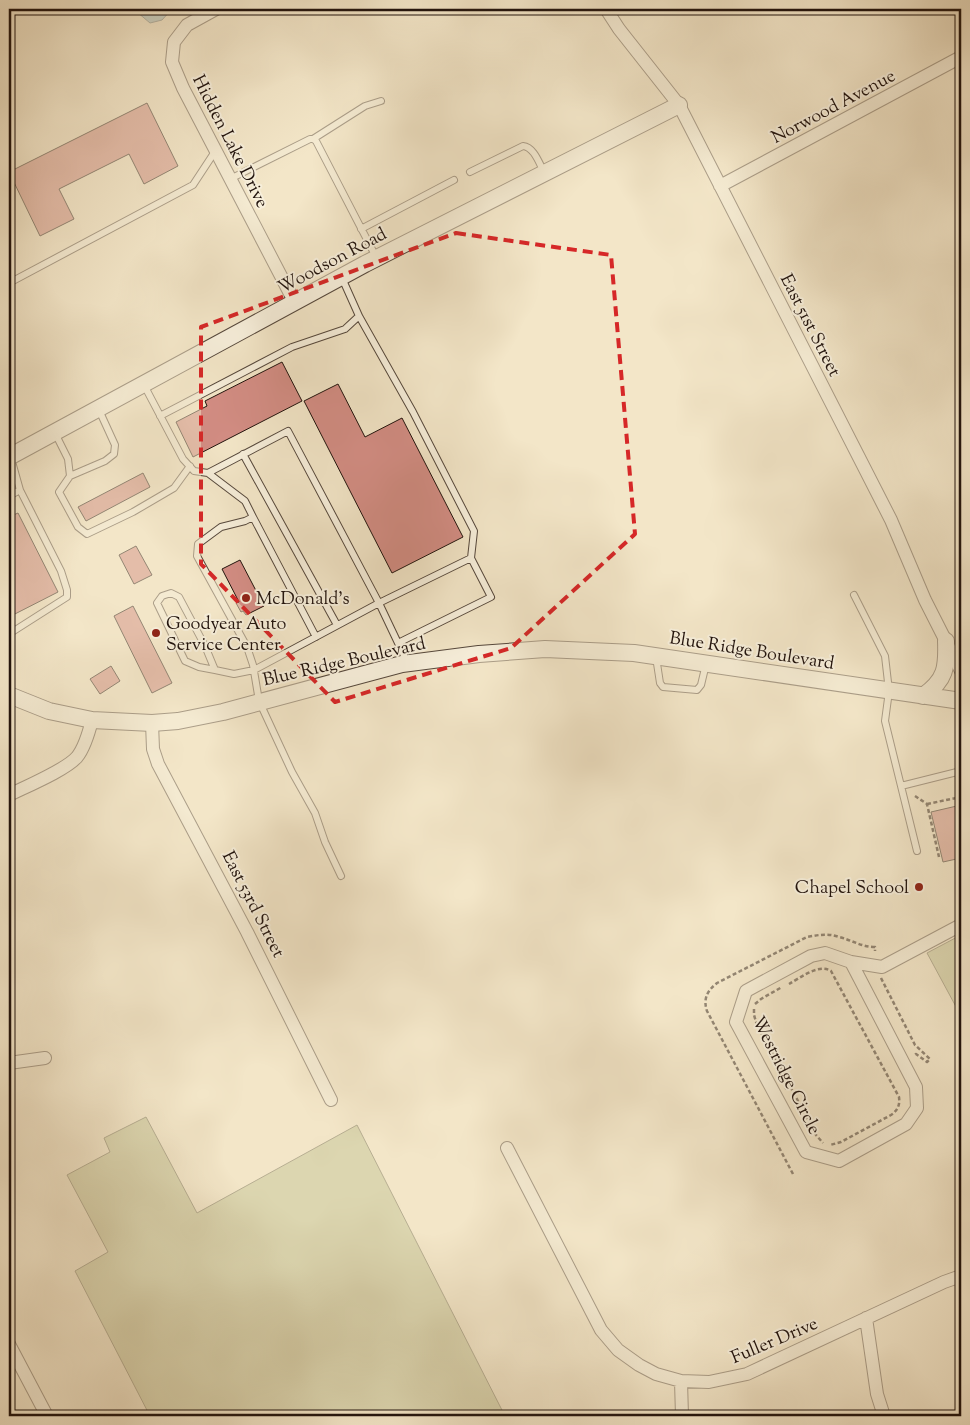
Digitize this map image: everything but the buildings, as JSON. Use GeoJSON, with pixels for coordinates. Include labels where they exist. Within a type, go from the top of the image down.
{"type":"FeatureCollection","features":[{"type":"Feature","properties":{"kind":"street","name":"Hidden Lake Drive"},"geometry":{"type":"LineString","coordinates":[[216,9],[187,25],[174,42],[172,62],[183,88],[295,302]]}},
{"type":"Feature","properties":{"kind":"street","name":"East 51st Street"},"geometry":{"type":"LineString","coordinates":[[606,9],[619,30],[679,105],[891,520],[925,600],[961,671]]}},
{"type":"Feature","properties":{"kind":"street","name":"Norwood Avenue"},"geometry":{"type":"LineString","coordinates":[[720,186],[961,57]]}},
{"type":"Feature","properties":{"kind":"street","name":"Woodson Road"},"geometry":{"type":"LineString","coordinates":[[9,456],[55,433],[376,258],[679,105]]}},
{"type":"Feature","properties":{"kind":"street"},"geometry":{"type":"LineString","coordinates":[[923,696],[938,683],[945,671],[947,661],[946,641]]}},
{"type":"Feature","properties":{"kind":"street","name":"Blue Ridge Boulevard"},"geometry":{"type":"LineString","coordinates":[[9,695],[49,711],[92,720],[152,723],[178,721],[222,712],[408,663],[480,654],[545,649],[634,653],[961,701]]}},
{"type":"Feature","properties":{"kind":"street"},"geometry":{"type":"LineString","coordinates":[[9,796],[66,766],[77,756],[88,736],[92,720]]}},
{"type":"Feature","properties":{"kind":"street","name":"East 53rd Street"},"geometry":{"type":"LineString","coordinates":[[152,723],[154,749],[158,764],[247,932],[330,1100]]}},
{"type":"Feature","properties":{"kind":"street","name":"Westridge Circle"},"geometry":{"type":"LineString","coordinates":[[851,962],[916,1087],[917,1108],[906,1124],[839,1161],[806,1152],[736,1022],[746,991],[811,956],[825,953],[851,962],[882,967],[961,925]]}},
{"type":"Feature","properties":{"kind":"street"},"geometry":{"type":"LineString","coordinates":[[9,1063],[45,1058]]}},
{"type":"Feature","properties":{"kind":"street","name":"Fuller Drive"},"geometry":{"type":"LineString","coordinates":[[507,1148],[601,1330],[618,1350],[656,1374],[682,1381],[709,1382],[747,1374],[944,1282],[961,1276]]}},
{"type":"Feature","properties":{"kind":"street"},"geometry":{"type":"LineString","coordinates":[[866,1318],[877,1394],[884,1416]]}},
{"type":"Feature","properties":{"kind":"street"},"geometry":{"type":"LineString","coordinates":[[9,1344],[48,1416]]}},
{"type":"Feature","properties":{"kind":"street"},"geometry":{"type":"LineString","coordinates":[[682,1381],[682,1416]]}},
{"type":"Feature","properties":{"kind":"lane"},"geometry":{"type":"LineString","coordinates":[[230,179],[313,139],[365,106],[380,101]]}},
{"type":"Feature","properties":{"kind":"lane"},"geometry":{"type":"LineString","coordinates":[[313,139],[316,141],[376,258]]}},
{"type":"Feature","properties":{"kind":"lane"},"geometry":{"type":"LineString","coordinates":[[470,172],[523,146],[527,146],[531,149],[545,173]]}},
{"type":"Feature","properties":{"kind":"lane"},"geometry":{"type":"LineString","coordinates":[[9,282],[193,185],[216,150]]}},
{"type":"Feature","properties":{"kind":"lane"},"geometry":{"type":"LineString","coordinates":[[361,229],[454,180]]}},
{"type":"Feature","properties":{"kind":"lane"},"geometry":{"type":"LineString","coordinates":[[341,277],[359,316],[413,412],[474,531],[471,558],[491,597],[398,643]]}},
{"type":"Feature","properties":{"kind":"lane"},"geometry":{"type":"LineString","coordinates":[[160,416],[292,347],[345,328],[359,316]]}},
{"type":"Feature","properties":{"kind":"lane"},"geometry":{"type":"LineString","coordinates":[[144,384],[183,459],[194,471],[208,473],[245,501],[316,637]]}},
{"type":"Feature","properties":{"kind":"lane"},"geometry":{"type":"LineString","coordinates":[[99,409],[115,445],[114,454],[105,461],[70,476],[58,492],[78,527],[88,534],[133,512],[174,488],[190,466]]}},
{"type":"Feature","properties":{"kind":"lane"},"geometry":{"type":"LineString","coordinates":[[208,473],[288,431],[408,663]]}},
{"type":"Feature","properties":{"kind":"lane"},"geometry":{"type":"LineString","coordinates":[[55,433],[68,459],[70,476]]}},
{"type":"Feature","properties":{"kind":"lane"},"geometry":{"type":"LineString","coordinates":[[244,454],[337,625]]}},
{"type":"Feature","properties":{"kind":"lane"},"geometry":{"type":"LineString","coordinates":[[9,456],[20,490],[61,571],[67,590],[67,597],[9,634]]}},
{"type":"Feature","properties":{"kind":"lane"},"geometry":{"type":"LineString","coordinates":[[9,496],[20,490]]}},
{"type":"Feature","properties":{"kind":"lane"},"geometry":{"type":"LineString","coordinates":[[253,517],[221,527],[198,544],[197,556],[247,647],[254,670],[259,701],[292,772],[315,812],[325,842],[341,876]]}},
{"type":"Feature","properties":{"kind":"lane"},"geometry":{"type":"LineString","coordinates":[[215,670],[205,646],[179,597],[171,593],[162,596],[157,603],[185,661],[199,667],[234,674],[254,670],[378,603],[471,558]]}},
{"type":"Feature","properties":{"kind":"lane"},"geometry":{"type":"LineString","coordinates":[[854,594],[885,656],[890,691],[884,720],[917,851]]}},
{"type":"Feature","properties":{"kind":"lane"},"geometry":{"type":"LineString","coordinates":[[656,656],[662,686],[697,690],[701,685],[706,664]]}},
{"type":"Feature","properties":{"kind":"lane"},"geometry":{"type":"LineString","coordinates":[[901,786],[961,771]]}},
{"type":"Feature","properties":{"kind":"path"},"geometry":{"type":"LineString","coordinates":[[915,796],[927,804],[938,858]]}},
{"type":"Feature","properties":{"kind":"path"},"geometry":{"type":"LineString","coordinates":[[927,804],[961,797]]}},
{"type":"Feature","properties":{"kind":"path"},"geometry":{"type":"LineString","coordinates":[[793,1174],[707,1011],[705,999],[710,989],[725,979],[802,939],[815,935],[841,937],[861,946],[875,947],[875,951]]}},
{"type":"Feature","properties":{"kind":"path"},"geometry":{"type":"LineString","coordinates":[[827,968],[834,974],[897,1092],[899,1098],[898,1107],[896,1112],[841,1142],[826,1145],[816,1135],[790,1086],[755,1020],[754,1006],[762,998],[788,984],[814,971],[827,968]]}},
{"type":"Feature","properties":{"kind":"path"},"geometry":{"type":"LineString","coordinates":[[880,974],[915,1044],[930,1059],[927,1062],[915,1055]]}},
{"type":"Feature","properties":{"kind":"path"},"geometry":{"type":"LineString","coordinates":[[780,1092],[790,1086]]}},
{"type":"Feature","properties":{"kind":"path"},"geometry":{"type":"LineString","coordinates":[[756,1104],[762,1102]]}},
{"type":"Feature","properties":{"kind":"highlighted area"},"geometry":{"type":"Polygon","coordinates":[[[456,233],[611,255],[635,534],[511,648],[335,702],[201,564],[201,327],[456,233]]]}},
{"type":"Feature","properties":{"kind":"green space"},"geometry":{"type":"Polygon","coordinates":[[[961,935],[961,1016],[927,953],[961,935]]]}},
{"type":"Feature","properties":{"kind":"green space"},"geometry":{"type":"Polygon","coordinates":[[[146,1117],[197,1213],[357,1125],[505,1416],[150,1416],[75,1271],[108,1252],[67,1175],[110,1152],[104,1138],[146,1117]]]}},
{"type":"Feature","properties":{"kind":"water"},"geometry":{"type":"Polygon","coordinates":[[[136,9],[172,9],[162,20],[150,23],[136,9]]]}},
{"type":"Feature","properties":{"kind":"place","name":"McDonald's"},"geometry":{"type":"Point","coordinates":[246,598]}},
{"type":"Feature","properties":{"kind":"place","name":"Goodyear Auto Service Center"},"geometry":{"type":"Point","coordinates":[156,633]}},
{"type":"Feature","properties":{"kind":"place","name":"Chapel School"},"geometry":{"type":"Point","coordinates":[919,887]}}]}
